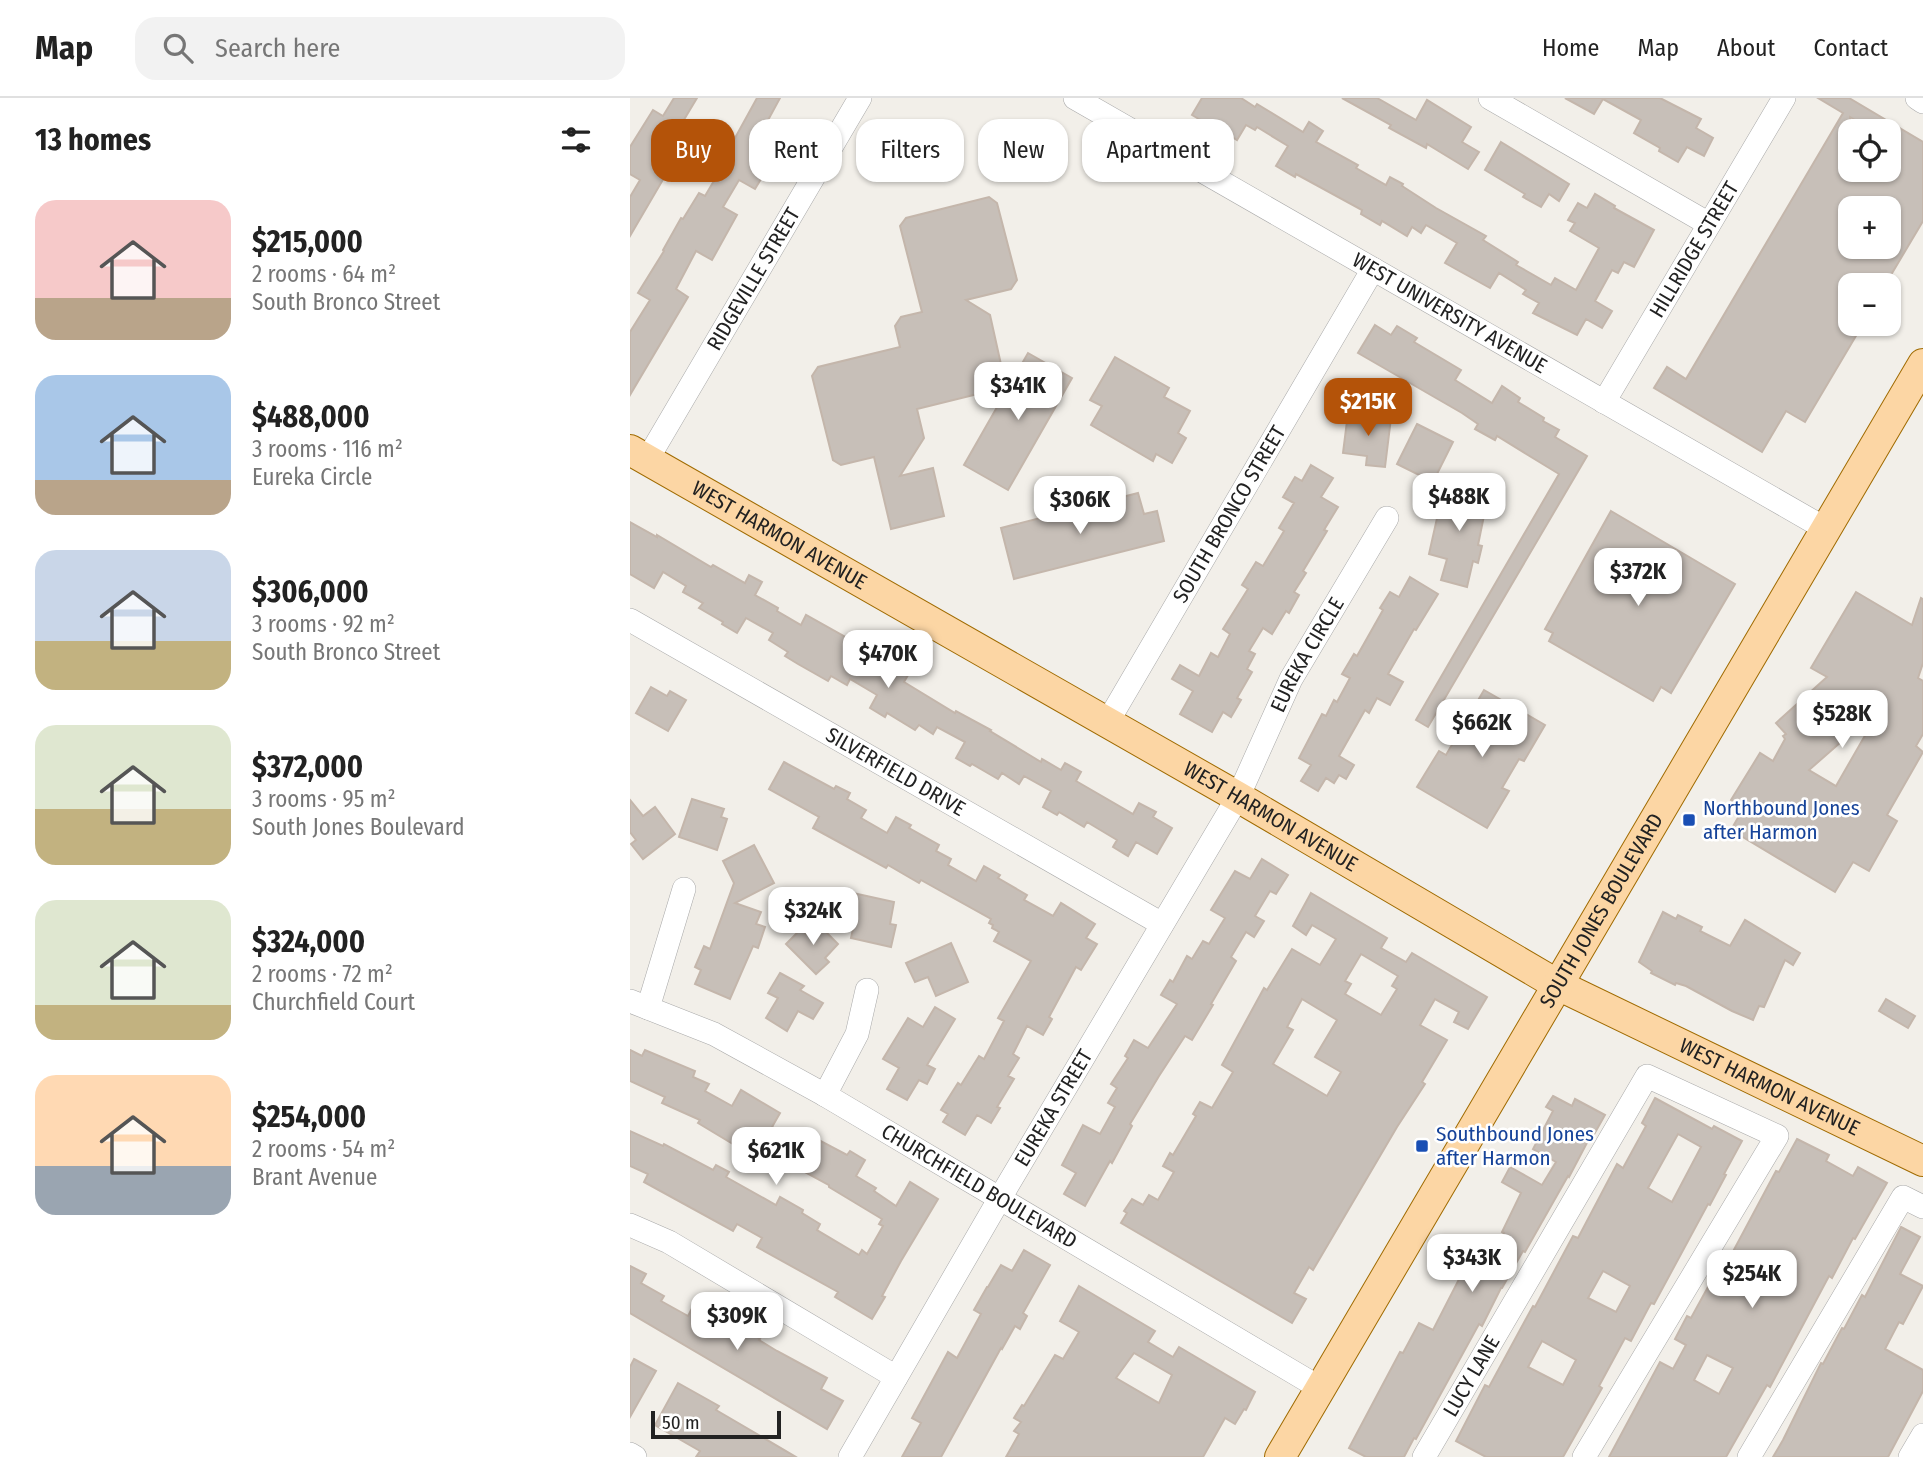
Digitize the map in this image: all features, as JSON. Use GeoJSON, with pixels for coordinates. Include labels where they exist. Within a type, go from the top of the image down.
{"type":"FeatureCollection","features":[{"type":"Feature","properties":{"kind":"main road","name":"SOUTH JONES BOULEVARD"},"geometry":{"type":"LineString","coordinates":[[1280,1457],[1923,364]]}},
{"type":"Feature","properties":{"kind":"main road","name":"WEST HARMON AVENUE"},"geometry":{"type":"LineString","coordinates":[[638,455],[1238,797],[1558,985],[1923,1161]]}},
{"type":"Feature","properties":{"kind":"street","name":"RIDGEVILLE STREET"},"geometry":{"type":"LineString","coordinates":[[638,455],[860,98]]}},
{"type":"Feature","properties":{"kind":"street","name":"WEST UNIVERSITY AVENUE"},"geometry":{"type":"LineString","coordinates":[[1075,98],[1826,529]]}},
{"type":"Feature","properties":{"kind":"street"},"geometry":{"type":"LineString","coordinates":[[1490,98],[1709,224]]}},
{"type":"Feature","properties":{"kind":"street","name":"HILLRIDGE STREET"},"geometry":{"type":"LineString","coordinates":[[1604,402],[1784,98]]}},
{"type":"Feature","properties":{"kind":"street"},"geometry":{"type":"LineString","coordinates":[[1917,98],[1923,102]]}},
{"type":"Feature","properties":{"kind":"street","name":"SOUTH BRONCO STREET"},"geometry":{"type":"LineString","coordinates":[[1107,723],[1373,269]]}},
{"type":"Feature","properties":{"kind":"street","name":"EUREKA CIRCLE"},"geometry":{"type":"LineString","coordinates":[[1238,797],[1291,679],[1387,518]]}},
{"type":"Feature","properties":{"kind":"street","name":"SILVERFIELD DRIVE"},"geometry":{"type":"LineString","coordinates":[[630,620],[1162,924]]}},
{"type":"Feature","properties":{"kind":"street","name":"EUREKA STREET"},"geometry":{"type":"LineString","coordinates":[[850,1457],[1238,797]]}},
{"type":"Feature","properties":{"kind":"street"},"geometry":{"type":"LineString","coordinates":[[639,1004],[684,889]]}},
{"type":"Feature","properties":{"kind":"street"},"geometry":{"type":"LineString","coordinates":[[825,1095],[857,1034],[867,990]]}},
{"type":"Feature","properties":{"kind":"street","name":"CHURCHFIELD BOULEVARD"},"geometry":{"type":"LineString","coordinates":[[639,1004],[714,1034],[825,1095],[1320,1388]]}},
{"type":"Feature","properties":{"kind":"street","name":"LUCY LANE"},"geometry":{"type":"LineString","coordinates":[[1428,1456],[1647,1076],[1777,1136],[1584,1457]]}},
{"type":"Feature","properties":{"kind":"street"},"geometry":{"type":"LineString","coordinates":[[1749,1457],[1913,1202]]}},
{"type":"Feature","properties":{"kind":"street"},"geometry":{"type":"LineString","coordinates":[[630,1226],[669,1242],[896,1377]]}},
{"type":"Feature","properties":{"kind":"street"},"geometry":{"type":"LineString","coordinates":[[1910,1457],[1923,1435]]}},
{"type":"Feature","properties":{"kind":"street"},"geometry":{"type":"LineString","coordinates":[[630,1454],[635,1457]]}},
{"type":"Feature","properties":{"kind":"building"},"geometry":{"type":"Polygon","coordinates":[[[674,98],[697,98],[684,119],[651,119],[651,182],[662,182],[630,236],[630,197],[640,180],[630,174],[630,147],[653,110],[663,116],[674,98]]]}},
{"type":"Feature","properties":{"kind":"building"},"geometry":{"type":"Polygon","coordinates":[[[757,98],[780,98],[769,119],[749,119],[749,182],[759,182],[755,189],[739,180],[723,207],[737,215],[712,260],[696,251],[676,289],[688,297],[630,395],[630,332],[650,300],[638,293],[681,218],[683,219],[699,193],[705,196],[713,182],[735,182],[735,138],[757,98]]]}},
{"type":"Feature","properties":{"kind":"building"},"geometry":{"type":"Polygon","coordinates":[[[1202,98],[1241,98],[1255,107],[1257,104],[1303,132],[1309,122],[1323,131],[1316,142],[1358,165],[1356,168],[1386,185],[1390,177],[1403,184],[1402,186],[1436,208],[1486,236],[1483,240],[1518,262],[1516,265],[1551,285],[1555,278],[1576,290],[1599,248],[1570,231],[1575,223],[1568,220],[1578,203],[1587,208],[1595,194],[1654,230],[1634,267],[1624,262],[1618,273],[1612,270],[1595,301],[1612,311],[1602,328],[1586,319],[1577,335],[1533,313],[1539,303],[1523,294],[1526,290],[1499,273],[1490,288],[1445,263],[1457,243],[1426,225],[1421,233],[1412,227],[1407,236],[1382,221],[1380,225],[1361,214],[1362,210],[1276,166],[1288,146],[1257,127],[1255,130],[1246,125],[1237,140],[1234,138],[1234,119],[1199,119],[1192,115],[1202,98]]]}},
{"type":"Feature","properties":{"kind":"building"},"geometry":{"type":"Polygon","coordinates":[[[1342,98],[1377,98],[1416,120],[1427,100],[1471,127],[1462,142],[1479,152],[1468,169],[1427,144],[1426,148],[1389,128],[1391,125],[1342,98]]]}},
{"type":"Feature","properties":{"kind":"building"},"geometry":{"type":"Polygon","coordinates":[[[1565,98],[1660,98],[1701,119],[1696,128],[1713,138],[1704,156],[1687,147],[1678,162],[1634,133],[1641,120],[1603,99],[1594,114],[1565,98]]]}},
{"type":"Feature","properties":{"kind":"building"},"geometry":{"type":"Polygon","coordinates":[[[1818,98],[1849,98],[1884,119],[1850,117],[1839,119],[1843,113],[1818,98]]]}},
{"type":"Feature","properties":{"kind":"building"},"geometry":{"type":"Polygon","coordinates":[[[1838,121],[1838,182],[1901,182],[1901,129],[1923,142],[1923,221],[1901,258],[1901,196],[1838,196],[1838,259],[1900,259],[1892,273],[1838,273],[1838,336],[1856,336],[1805,422],[1786,411],[1762,452],[1654,388],[1667,367],[1686,379],[1838,121]]]}},
{"type":"Feature","properties":{"kind":"building"},"geometry":{"type":"Polygon","coordinates":[[[1501,142],[1569,184],[1559,201],[1549,194],[1541,207],[1485,170],[1501,142]]]}},
{"type":"Feature","properties":{"kind":"building"},"geometry":{"type":"Polygon","coordinates":[[[989,197],[997,203],[1017,280],[1011,289],[966,300],[990,315],[1006,387],[917,409],[924,438],[900,476],[933,468],[944,516],[891,529],[874,457],[841,465],[833,460],[812,376],[818,367],[900,347],[895,326],[901,317],[922,312],[900,226],[906,218],[989,197]]]}},
{"type":"Feature","properties":{"kind":"building"},"geometry":{"type":"Polygon","coordinates":[[[1375,325],[1391,335],[1397,326],[1417,338],[1414,342],[1461,370],[1455,380],[1492,403],[1502,386],[1520,398],[1518,402],[1559,430],[1555,437],[1587,456],[1428,727],[1416,720],[1559,474],[1497,436],[1495,440],[1475,429],[1478,424],[1462,413],[1358,353],[1375,325]]]}},
{"type":"Feature","properties":{"kind":"building"},"geometry":{"type":"Polygon","coordinates":[[[1028,353],[1072,378],[1008,490],[964,465],[1028,353]]]}},
{"type":"Feature","properties":{"kind":"building"},"geometry":{"type":"Polygon","coordinates":[[[1115,357],[1169,388],[1164,397],[1190,411],[1178,433],[1186,438],[1172,463],[1156,454],[1153,461],[1091,425],[1102,406],[1090,400],[1115,357]]]}},
{"type":"Feature","properties":{"kind":"building"},"geometry":{"type":"Polygon","coordinates":[[[1348,413],[1391,418],[1385,467],[1366,465],[1367,456],[1343,453],[1348,413]]]}},
{"type":"Feature","properties":{"kind":"building"},"geometry":{"type":"Polygon","coordinates":[[[1417,424],[1453,442],[1433,482],[1397,464],[1417,424]]]}},
{"type":"Feature","properties":{"kind":"building"},"geometry":{"type":"Polygon","coordinates":[[[1311,465],[1333,478],[1321,497],[1338,507],[1303,571],[1306,573],[1294,592],[1299,595],[1289,613],[1286,611],[1272,634],[1263,628],[1249,651],[1255,654],[1247,669],[1252,672],[1237,698],[1241,700],[1231,717],[1223,712],[1212,732],[1180,714],[1193,691],[1172,679],[1180,665],[1199,676],[1211,653],[1218,657],[1230,634],[1223,629],[1248,589],[1242,585],[1256,562],[1263,566],[1284,531],[1279,528],[1294,503],[1283,497],[1295,477],[1302,481],[1311,465]]]}},
{"type":"Feature","properties":{"kind":"building"},"geometry":{"type":"Polygon","coordinates":[[[1444,487],[1488,496],[1478,545],[1482,546],[1478,563],[1473,561],[1467,587],[1441,580],[1447,559],[1429,554],[1444,487]]]}},
{"type":"Feature","properties":{"kind":"building"},"geometry":{"type":"Polygon","coordinates":[[[1138,493],[1144,514],[1157,511],[1164,541],[1014,579],[1001,528],[1138,493]]]}},
{"type":"Feature","properties":{"kind":"building"},"geometry":{"type":"Polygon","coordinates":[[[1611,511],[1735,584],[1671,693],[1661,687],[1653,701],[1549,641],[1553,633],[1545,629],[1611,511]]]}},
{"type":"Feature","properties":{"kind":"building"},"geometry":{"type":"Polygon","coordinates":[[[630,522],[745,583],[749,575],[762,582],[755,595],[778,608],[777,611],[801,625],[806,615],[856,643],[852,651],[886,670],[889,664],[908,675],[904,682],[955,713],[956,711],[991,730],[1041,762],[1042,759],[1061,770],[1065,763],[1081,772],[1076,781],[1133,814],[1139,803],[1156,812],[1153,817],[1172,828],[1157,854],[1136,842],[1128,856],[1113,847],[1117,840],[1087,822],[1084,827],[1059,812],[1057,815],[1043,807],[1051,791],[1024,776],[1019,784],[1002,773],[998,779],[956,758],[965,742],[937,727],[933,734],[919,725],[915,730],[887,713],[885,717],[870,708],[877,695],[850,679],[847,685],[831,676],[828,681],[798,664],[785,656],[788,652],[769,640],[773,633],[746,618],[737,633],[699,608],[703,603],[683,592],[686,586],[663,572],[654,588],[630,574],[630,522]]]}},
{"type":"Feature","properties":{"kind":"building"},"geometry":{"type":"Polygon","coordinates":[[[1410,577],[1438,594],[1388,674],[1403,682],[1390,705],[1377,698],[1369,713],[1365,710],[1339,756],[1354,765],[1346,779],[1339,775],[1334,783],[1326,778],[1318,791],[1301,781],[1311,765],[1299,758],[1322,714],[1326,716],[1334,700],[1337,702],[1350,678],[1342,674],[1354,654],[1357,656],[1383,610],[1380,608],[1390,592],[1399,597],[1410,577]]]}},
{"type":"Feature","properties":{"kind":"building"},"geometry":{"type":"Polygon","coordinates":[[[1856,592],[1912,625],[1921,598],[1923,599],[1923,663],[1918,678],[1923,681],[1923,734],[1916,746],[1923,752],[1887,815],[1897,821],[1869,871],[1853,862],[1835,892],[1731,830],[1743,809],[1731,800],[1760,753],[1773,761],[1785,739],[1783,736],[1786,734],[1776,723],[1827,677],[1811,668],[1856,592]],[[1882,706],[1809,770],[1836,786],[1882,706]]]}},
{"type":"Feature","properties":{"kind":"building"},"geometry":{"type":"Polygon","coordinates":[[[651,687],[667,696],[670,691],[686,700],[668,731],[636,713],[651,687]]]}},
{"type":"Feature","properties":{"kind":"building"},"geometry":{"type":"Polygon","coordinates":[[[1484,690],[1545,725],[1524,761],[1519,759],[1502,788],[1509,791],[1487,828],[1417,787],[1439,751],[1446,755],[1484,690]]]}},
{"type":"Feature","properties":{"kind":"building"},"geometry":{"type":"Polygon","coordinates":[[[784,762],[834,789],[836,786],[850,793],[847,799],[866,810],[861,818],[887,833],[896,817],[911,825],[909,828],[939,845],[936,851],[951,859],[948,865],[976,881],[984,866],[1000,875],[998,878],[1027,895],[1024,900],[1053,916],[1061,903],[1095,924],[1086,938],[1097,944],[1081,970],[1076,967],[1049,1017],[1052,1019],[1043,1035],[1027,1026],[1013,1054],[1019,1058],[1008,1076],[1014,1079],[991,1123],[977,1115],[965,1135],[943,1122],[948,1114],[941,1110],[979,1056],[984,1059],[1004,1021],[998,1018],[1031,961],[994,941],[999,932],[992,928],[993,925],[989,923],[991,919],[921,880],[919,883],[888,865],[886,868],[813,828],[819,817],[769,789],[784,762]]]}},
{"type":"Feature","properties":{"kind":"building"},"geometry":{"type":"Polygon","coordinates":[[[692,799],[724,809],[721,817],[727,819],[717,850],[679,837],[692,799]]]}},
{"type":"Feature","properties":{"kind":"building"},"geometry":{"type":"Polygon","coordinates":[[[630,800],[643,816],[655,807],[675,834],[643,859],[631,844],[636,840],[630,832],[630,800]]]}},
{"type":"Feature","properties":{"kind":"building"},"geometry":{"type":"Polygon","coordinates":[[[754,845],[774,883],[735,903],[761,912],[756,924],[765,927],[758,948],[753,946],[730,999],[695,984],[701,970],[695,967],[704,946],[710,949],[734,883],[723,861],[754,845]]]}},
{"type":"Feature","properties":{"kind":"building"},"geometry":{"type":"Polygon","coordinates":[[[1262,859],[1288,875],[1276,894],[1270,891],[1255,916],[1264,921],[1254,937],[1246,932],[1231,957],[1236,961],[1211,1004],[1213,1005],[1192,1040],[1185,1036],[1159,1076],[1130,1124],[1132,1126],[1112,1163],[1110,1161],[1085,1206],[1064,1194],[1076,1173],[1062,1165],[1083,1125],[1100,1134],[1115,1107],[1108,1103],[1117,1088],[1111,1084],[1128,1058],[1125,1056],[1134,1040],[1148,1048],[1177,1004],[1161,995],[1170,980],[1173,982],[1187,956],[1192,959],[1203,941],[1209,944],[1225,918],[1211,910],[1235,871],[1250,879],[1262,859]]]}},
{"type":"Feature","properties":{"kind":"building"},"geometry":{"type":"Polygon","coordinates":[[[853,893],[894,902],[890,924],[896,925],[891,947],[851,938],[856,916],[848,914],[853,893]]]}},
{"type":"Feature","properties":{"kind":"building"},"geometry":{"type":"Polygon","coordinates":[[[1311,893],[1387,938],[1381,948],[1406,962],[1412,953],[1487,997],[1468,1029],[1454,1022],[1459,1012],[1435,999],[1420,1025],[1447,1040],[1422,1082],[1425,1084],[1313,1270],[1309,1267],[1294,1293],[1306,1299],[1292,1323],[1121,1223],[1127,1213],[1124,1211],[1132,1199],[1143,1205],[1149,1195],[1158,1200],[1174,1172],[1163,1166],[1170,1153],[1173,1155],[1196,1116],[1193,1114],[1200,1102],[1212,1108],[1233,1072],[1222,1065],[1264,988],[1267,990],[1292,949],[1320,965],[1336,939],[1312,925],[1306,935],[1293,926],[1311,893]],[[1361,954],[1345,981],[1351,984],[1345,994],[1381,1015],[1397,989],[1392,986],[1398,976],[1361,954]],[[1302,999],[1287,1027],[1293,1030],[1273,1064],[1327,1096],[1341,1072],[1315,1057],[1337,1020],[1302,999]]]}},
{"type":"Feature","properties":{"kind":"building"},"geometry":{"type":"Polygon","coordinates":[[[1663,912],[1676,919],[1678,915],[1702,927],[1700,931],[1730,946],[1745,920],[1800,953],[1793,965],[1785,960],[1764,1007],[1759,1006],[1753,1020],[1686,986],[1675,985],[1651,973],[1652,971],[1639,962],[1663,912]]]}},
{"type":"Feature","properties":{"kind":"building"},"geometry":{"type":"Polygon","coordinates":[[[817,923],[838,944],[825,958],[829,962],[816,974],[786,944],[801,929],[806,934],[817,923]]]}},
{"type":"Feature","properties":{"kind":"building"},"geometry":{"type":"Polygon","coordinates":[[[951,943],[968,982],[936,996],[928,977],[915,982],[906,963],[951,943]]]}},
{"type":"Feature","properties":{"kind":"building"},"geometry":{"type":"Polygon","coordinates":[[[780,973],[804,986],[800,990],[823,1003],[813,1019],[798,1011],[787,1031],[766,1018],[778,998],[768,993],[780,973]]]}},
{"type":"Feature","properties":{"kind":"building"},"geometry":{"type":"Polygon","coordinates":[[[1886,999],[1915,1016],[1908,1028],[1879,1011],[1886,999]]]}},
{"type":"Feature","properties":{"kind":"building"},"geometry":{"type":"Polygon","coordinates":[[[935,1007],[955,1019],[927,1065],[935,1069],[927,1084],[919,1080],[907,1100],[887,1089],[899,1068],[883,1059],[908,1018],[923,1027],[935,1007]]]}},
{"type":"Feature","properties":{"kind":"building"},"geometry":{"type":"Polygon","coordinates":[[[630,1050],[642,1056],[645,1050],[695,1071],[693,1077],[709,1084],[705,1091],[732,1106],[741,1090],[780,1113],[772,1127],[798,1141],[801,1136],[817,1144],[819,1140],[847,1155],[850,1151],[865,1160],[856,1176],[876,1188],[874,1191],[896,1206],[910,1182],[938,1199],[901,1261],[872,1319],[835,1297],[838,1292],[757,1247],[762,1238],[737,1224],[733,1231],[644,1182],[648,1174],[630,1166],[630,1131],[663,1146],[664,1144],[713,1170],[716,1165],[729,1172],[726,1177],[776,1205],[780,1197],[820,1224],[817,1230],[859,1255],[862,1250],[867,1254],[883,1226],[879,1224],[882,1219],[829,1185],[767,1154],[763,1162],[698,1123],[700,1120],[662,1103],[665,1097],[630,1081],[630,1050]]]}},
{"type":"Feature","properties":{"kind":"building"},"geometry":{"type":"Polygon","coordinates":[[[1553,1096],[1572,1106],[1575,1099],[1605,1115],[1501,1288],[1482,1326],[1479,1324],[1404,1457],[1366,1457],[1349,1448],[1400,1352],[1403,1353],[1419,1323],[1433,1330],[1473,1252],[1489,1261],[1521,1193],[1502,1182],[1510,1167],[1542,1185],[1556,1162],[1533,1149],[1553,1111],[1546,1107],[1553,1096]]]}},
{"type":"Feature","properties":{"kind":"building"},"geometry":{"type":"Polygon","coordinates":[[[1655,1098],[1712,1129],[1714,1126],[1742,1141],[1710,1205],[1708,1204],[1654,1304],[1651,1303],[1631,1341],[1625,1338],[1599,1386],[1602,1388],[1563,1457],[1486,1457],[1456,1441],[1485,1385],[1489,1387],[1573,1236],[1578,1238],[1617,1164],[1623,1168],[1646,1126],[1642,1123],[1655,1098]],[[1678,1134],[1648,1188],[1672,1202],[1701,1147],[1678,1134]],[[1603,1271],[1588,1298],[1616,1312],[1630,1286],[1603,1271]],[[1542,1341],[1528,1367],[1563,1385],[1576,1360],[1542,1341]]]}},
{"type":"Feature","properties":{"kind":"building"},"geometry":{"type":"Polygon","coordinates":[[[1797,1139],[1829,1155],[1826,1161],[1853,1176],[1858,1167],[1887,1183],[1832,1278],[1829,1276],[1770,1387],[1767,1385],[1726,1457],[1609,1457],[1660,1362],[1673,1369],[1686,1345],[1675,1339],[1687,1316],[1691,1318],[1708,1287],[1713,1289],[1776,1171],[1779,1172],[1797,1139]],[[1707,1355],[1694,1380],[1719,1394],[1733,1368],[1707,1355]]]}},
{"type":"Feature","properties":{"kind":"building"},"geometry":{"type":"Polygon","coordinates":[[[1901,1227],[1920,1237],[1900,1274],[1923,1286],[1903,1324],[1899,1322],[1885,1349],[1923,1370],[1923,1391],[1888,1457],[1773,1457],[1821,1363],[1823,1364],[1862,1295],[1865,1297],[1901,1227]]]}},
{"type":"Feature","properties":{"kind":"building"},"geometry":{"type":"Polygon","coordinates":[[[1024,1250],[1050,1265],[1023,1313],[1027,1316],[1020,1329],[1015,1326],[1001,1348],[941,1457],[902,1457],[921,1423],[912,1418],[948,1352],[957,1358],[981,1314],[974,1310],[987,1287],[1001,1265],[1012,1271],[1024,1250]]]}},
{"type":"Feature","properties":{"kind":"building"},"geometry":{"type":"Polygon","coordinates":[[[630,1266],[646,1274],[641,1283],[664,1296],[661,1301],[688,1316],[696,1301],[827,1378],[821,1389],[843,1401],[827,1429],[630,1313],[630,1266]]]}},
{"type":"Feature","properties":{"kind":"building"},"geometry":{"type":"Polygon","coordinates":[[[1079,1286],[1155,1331],[1148,1342],[1173,1357],[1179,1347],[1255,1392],[1235,1424],[1225,1418],[1203,1457],[1006,1457],[1019,1434],[1014,1431],[1021,1422],[1014,1418],[1055,1355],[1063,1359],[1079,1332],[1060,1321],[1079,1286]],[[1134,1353],[1116,1378],[1159,1403],[1172,1375],[1134,1353]]]}},
{"type":"Feature","properties":{"kind":"building"},"geometry":{"type":"Polygon","coordinates":[[[634,1359],[656,1371],[630,1417],[630,1367],[634,1359]]]}},
{"type":"Feature","properties":{"kind":"building"},"geometry":{"type":"Polygon","coordinates":[[[678,1383],[719,1406],[716,1410],[796,1457],[696,1457],[700,1451],[655,1425],[678,1383]]]}},
{"type":"Feature","properties":{"kind":"place","name":"Northbound Jones after Harmon"},"geometry":{"type":"Point","coordinates":[1689,820]}},
{"type":"Feature","properties":{"kind":"place","name":"Southbound Jones after Harmon"},"geometry":{"type":"Point","coordinates":[1422,1146]}}]}
